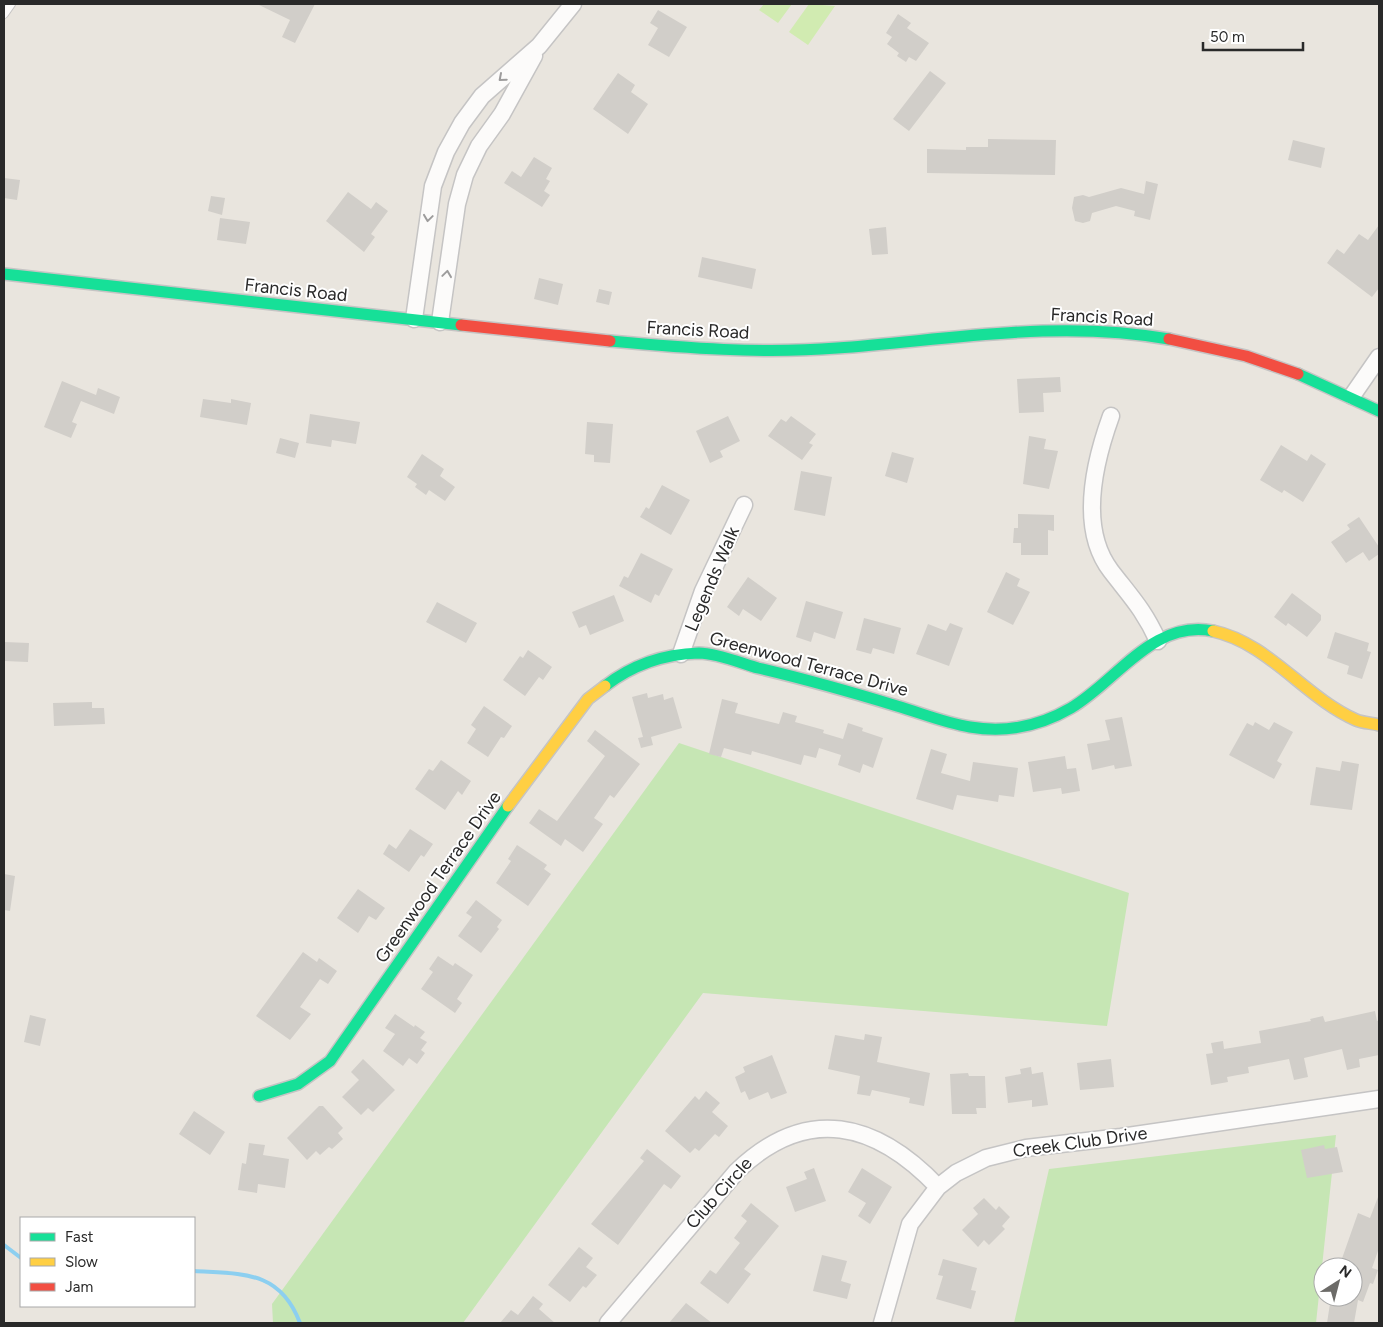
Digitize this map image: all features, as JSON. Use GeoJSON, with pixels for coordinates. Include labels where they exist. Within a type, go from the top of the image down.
{"type":"FeatureCollection","features":[{"type":"Feature","properties":{"kind":"street"},"geometry":{"type":"LineString","coordinates":[[414,320],[433,186],[446,152],[462,123],[482,96],[539,46],[573,4]]}},
{"type":"Feature","properties":{"kind":"street"},"geometry":{"type":"LineString","coordinates":[[440,322],[457,204],[465,176],[479,146],[502,114],[539,46]]}},
{"type":"Feature","properties":{"kind":"street","name":"Francis Road"},"geometry":{"type":"LineString","coordinates":[[4,277],[440,322],[649,346],[741,351],[837,348],[1012,331],[1101,331],[1157,336],[1225,349],[1305,374],[1379,411]]}},
{"type":"Feature","properties":{"kind":"street"},"geometry":{"type":"LineString","coordinates":[[1352,396],[1379,357]]}},
{"type":"Feature","properties":{"kind":"street"},"geometry":{"type":"LineString","coordinates":[[1111,416],[1095,474],[1092,514],[1094,534],[1101,553],[1111,571],[1146,615],[1158,641]]}},
{"type":"Feature","properties":{"kind":"street","name":"Legends Walk"},"geometry":{"type":"LineString","coordinates":[[681,654],[702,591],[744,505]]}},
{"type":"Feature","properties":{"kind":"street","name":"Greenwood Terrace Drive"},"geometry":{"type":"LineString","coordinates":[[259,1096],[298,1084],[330,1061],[529,776],[588,699],[609,682],[638,665],[657,658],[681,654],[700,653],[710,655],[827,685],[969,727],[1009,730],[1048,720],[1073,707],[1158,641],[1186,631],[1206,630],[1226,634],[1245,641],[1314,694],[1357,720],[1379,725]]}},
{"type":"Feature","properties":{"kind":"street","name":"Creek Club Drive"},"geometry":{"type":"LineString","coordinates":[[882,1323],[910,1224],[938,1187],[956,1174],[986,1158],[1026,1148],[1120,1137],[1379,1099]]}},
{"type":"Feature","properties":{"kind":"street","name":"Club Circle"},"geometry":{"type":"LineString","coordinates":[[608,1323],[737,1171],[755,1153],[792,1135],[812,1130],[832,1129],[875,1138],[910,1159],[938,1187]]}},
{"type":"Feature","properties":{"kind":"lane"},"geometry":{"type":"LineString","coordinates":[[4,14],[11,4]]}},
{"type":"Feature","properties":{"kind":"green space"},"geometry":{"type":"Polygon","coordinates":[[[764,4],[792,4],[778,23],[759,10],[764,4]]]}},
{"type":"Feature","properties":{"kind":"green space"},"geometry":{"type":"Polygon","coordinates":[[[809,4],[835,6],[808,45],[789,32],[809,4]]]}},
{"type":"Feature","properties":{"kind":"green space"},"geometry":{"type":"Polygon","coordinates":[[[679,743],[1129,893],[1107,1026],[703,993],[463,1323],[273,1323],[272,1304],[679,743]]]}},
{"type":"Feature","properties":{"kind":"green space"},"geometry":{"type":"Polygon","coordinates":[[[1336,1135],[1323,1257],[1313,1257],[1313,1307],[1318,1307],[1316,1323],[1014,1323],[1049,1169],[1336,1135]]]}},
{"type":"Feature","properties":{"kind":"building"},"geometry":{"type":"Polygon","coordinates":[[[257,4],[315,4],[295,43],[282,37],[290,20],[257,4]]]}},
{"type":"Feature","properties":{"kind":"building"},"geometry":{"type":"Polygon","coordinates":[[[658,10],[687,27],[669,57],[648,45],[658,28],[650,23],[658,10]]]}},
{"type":"Feature","properties":{"kind":"building"},"geometry":{"type":"Polygon","coordinates":[[[898,14],[911,23],[907,28],[929,43],[916,61],[909,57],[906,62],[897,56],[899,53],[887,44],[892,37],[886,33],[898,14]]]}},
{"type":"Feature","properties":{"kind":"building"},"geometry":{"type":"Polygon","coordinates":[[[930,71],[946,83],[909,131],[893,119],[930,71]]]}},
{"type":"Feature","properties":{"kind":"building"},"geometry":{"type":"Polygon","coordinates":[[[618,73],[635,85],[631,92],[648,104],[628,134],[593,109],[618,73]]]}},
{"type":"Feature","properties":{"kind":"building"},"geometry":{"type":"Polygon","coordinates":[[[988,139],[1056,140],[1055,175],[927,173],[927,149],[966,150],[966,147],[988,147],[988,139]]]}},
{"type":"Feature","properties":{"kind":"building"},"geometry":{"type":"Polygon","coordinates":[[[1293,140],[1325,148],[1321,168],[1288,160],[1293,140]]]}},
{"type":"Feature","properties":{"kind":"building"},"geometry":{"type":"Polygon","coordinates":[[[534,157],[552,168],[546,179],[550,181],[544,191],[550,195],[542,207],[504,183],[512,171],[521,177],[534,157]]]}},
{"type":"Feature","properties":{"kind":"building"},"geometry":{"type":"Polygon","coordinates":[[[4,178],[20,180],[17,200],[4,198],[4,178]]]}},
{"type":"Feature","properties":{"kind":"building"},"geometry":{"type":"Polygon","coordinates":[[[1146,181],[1158,184],[1150,220],[1134,216],[1135,211],[1116,206],[1092,213],[1090,221],[1083,223],[1075,221],[1072,208],[1074,197],[1083,195],[1089,197],[1121,188],[1144,194],[1146,181]]]}},
{"type":"Feature","properties":{"kind":"building"},"geometry":{"type":"Polygon","coordinates":[[[348,192],[371,209],[376,202],[388,211],[371,234],[375,237],[364,252],[326,221],[348,192]]]}},
{"type":"Feature","properties":{"kind":"building"},"geometry":{"type":"Polygon","coordinates":[[[211,196],[225,198],[222,215],[208,211],[211,196]]]}},
{"type":"Feature","properties":{"kind":"building"},"geometry":{"type":"Polygon","coordinates":[[[220,218],[250,222],[246,244],[217,240],[220,218]]]}},
{"type":"Feature","properties":{"kind":"building"},"geometry":{"type":"Polygon","coordinates":[[[1379,225],[1379,288],[1372,297],[1327,263],[1337,249],[1344,254],[1359,234],[1368,240],[1379,225]]]}},
{"type":"Feature","properties":{"kind":"building"},"geometry":{"type":"Polygon","coordinates":[[[886,227],[888,254],[872,255],[869,229],[886,227]]]}},
{"type":"Feature","properties":{"kind":"building"},"geometry":{"type":"Polygon","coordinates":[[[702,257],[756,269],[752,289],[698,277],[702,257]]]}},
{"type":"Feature","properties":{"kind":"building"},"geometry":{"type":"Polygon","coordinates":[[[539,278],[563,284],[558,305],[534,299],[539,278]]]}},
{"type":"Feature","properties":{"kind":"building"},"geometry":{"type":"Polygon","coordinates":[[[599,289],[612,292],[609,305],[596,302],[599,289]]]}},
{"type":"Feature","properties":{"kind":"building"},"geometry":{"type":"Polygon","coordinates":[[[1060,377],[1061,392],[1043,393],[1044,412],[1019,413],[1017,379],[1060,377]]]}},
{"type":"Feature","properties":{"kind":"building"},"geometry":{"type":"Polygon","coordinates":[[[62,381],[96,395],[98,388],[120,397],[114,414],[81,401],[72,422],[77,424],[71,438],[44,427],[62,381]]]}},
{"type":"Feature","properties":{"kind":"building"},"geometry":{"type":"Polygon","coordinates":[[[203,399],[231,403],[231,399],[251,403],[247,425],[200,417],[203,399]]]}},
{"type":"Feature","properties":{"kind":"building"},"geometry":{"type":"Polygon","coordinates":[[[310,414],[360,422],[356,444],[332,440],[331,447],[306,443],[310,414]]]}},
{"type":"Feature","properties":{"kind":"building"},"geometry":{"type":"Polygon","coordinates":[[[728,416],[740,441],[720,451],[723,457],[710,463],[696,431],[728,416]]]}},
{"type":"Feature","properties":{"kind":"building"},"geometry":{"type":"Polygon","coordinates":[[[791,416],[816,434],[809,443],[813,445],[802,460],[768,436],[781,419],[786,422],[791,416]]]}},
{"type":"Feature","properties":{"kind":"building"},"geometry":{"type":"Polygon","coordinates":[[[587,422],[613,424],[610,463],[594,462],[594,455],[585,454],[587,422]]]}},
{"type":"Feature","properties":{"kind":"building"},"geometry":{"type":"Polygon","coordinates":[[[1029,436],[1046,439],[1044,449],[1058,451],[1049,489],[1023,484],[1029,436]]]}},
{"type":"Feature","properties":{"kind":"building"},"geometry":{"type":"Polygon","coordinates":[[[280,438],[299,443],[295,458],[276,453],[280,438]]]}},
{"type":"Feature","properties":{"kind":"building"},"geometry":{"type":"Polygon","coordinates":[[[1281,445],[1307,461],[1311,454],[1326,464],[1303,502],[1284,490],[1282,493],[1260,480],[1281,445]]]}},
{"type":"Feature","properties":{"kind":"building"},"geometry":{"type":"Polygon","coordinates":[[[892,452],[914,458],[907,483],[885,476],[892,452]]]}},
{"type":"Feature","properties":{"kind":"building"},"geometry":{"type":"Polygon","coordinates":[[[422,454],[444,469],[440,476],[455,487],[445,501],[429,490],[426,495],[415,487],[417,484],[407,477],[422,454]]]}},
{"type":"Feature","properties":{"kind":"building"},"geometry":{"type":"Polygon","coordinates":[[[801,471],[832,477],[825,516],[794,510],[801,471]]]}},
{"type":"Feature","properties":{"kind":"building"},"geometry":{"type":"Polygon","coordinates":[[[662,485],[690,500],[671,535],[640,517],[646,507],[649,509],[662,485]]]}},
{"type":"Feature","properties":{"kind":"building"},"geometry":{"type":"Polygon","coordinates":[[[1018,514],[1054,515],[1054,531],[1048,530],[1048,555],[1021,555],[1021,543],[1013,543],[1014,528],[1018,528],[1018,514]]]}},
{"type":"Feature","properties":{"kind":"building"},"geometry":{"type":"Polygon","coordinates":[[[1359,517],[1379,547],[1379,554],[1369,561],[1363,552],[1346,563],[1331,542],[1350,529],[1347,525],[1359,517]]]}},
{"type":"Feature","properties":{"kind":"building"},"geometry":{"type":"Polygon","coordinates":[[[641,553],[673,569],[659,596],[655,594],[651,603],[619,586],[624,576],[628,578],[641,553]]]}},
{"type":"Feature","properties":{"kind":"building"},"geometry":{"type":"Polygon","coordinates":[[[1006,572],[1020,579],[1017,586],[1030,592],[1013,625],[987,612],[1006,572]]]}},
{"type":"Feature","properties":{"kind":"building"},"geometry":{"type":"Polygon","coordinates":[[[748,577],[777,598],[761,621],[743,609],[739,616],[727,607],[748,577]]]}},
{"type":"Feature","properties":{"kind":"building"},"geometry":{"type":"Polygon","coordinates":[[[1292,593],[1321,615],[1321,620],[1307,637],[1288,623],[1286,626],[1274,617],[1292,593]]]}},
{"type":"Feature","properties":{"kind":"building"},"geometry":{"type":"Polygon","coordinates":[[[614,595],[624,621],[590,635],[586,625],[579,628],[572,612],[614,595]]]}},
{"type":"Feature","properties":{"kind":"building"},"geometry":{"type":"Polygon","coordinates":[[[806,601],[843,612],[835,639],[814,632],[811,642],[796,637],[806,601]]]}},
{"type":"Feature","properties":{"kind":"building"},"geometry":{"type":"Polygon","coordinates":[[[437,602],[477,623],[466,643],[426,622],[437,602]]]}},
{"type":"Feature","properties":{"kind":"building"},"geometry":{"type":"Polygon","coordinates":[[[864,618],[901,628],[894,654],[873,648],[871,654],[856,650],[864,618]]]}},
{"type":"Feature","properties":{"kind":"building"},"geometry":{"type":"Polygon","coordinates":[[[950,623],[963,628],[949,666],[916,654],[928,624],[946,631],[950,623]]]}},
{"type":"Feature","properties":{"kind":"building"},"geometry":{"type":"Polygon","coordinates":[[[1335,632],[1369,643],[1367,651],[1371,652],[1362,679],[1347,674],[1349,666],[1327,658],[1335,632]]]}},
{"type":"Feature","properties":{"kind":"building"},"geometry":{"type":"Polygon","coordinates":[[[4,642],[29,643],[28,662],[4,661],[4,642]]]}},
{"type":"Feature","properties":{"kind":"building"},"geometry":{"type":"Polygon","coordinates":[[[528,650],[552,667],[543,680],[539,677],[525,696],[503,680],[520,656],[523,658],[528,650]]]}},
{"type":"Feature","properties":{"kind":"building"},"geometry":{"type":"Polygon","coordinates":[[[647,693],[648,698],[663,694],[664,700],[673,697],[682,728],[651,737],[653,745],[641,748],[638,738],[643,737],[632,697],[647,693]]]}},
{"type":"Feature","properties":{"kind":"building"},"geometry":{"type":"Polygon","coordinates":[[[722,699],[738,703],[735,713],[779,724],[783,712],[797,716],[795,722],[824,730],[823,733],[843,739],[848,723],[863,728],[862,731],[883,738],[873,768],[863,764],[860,773],[838,765],[841,755],[819,748],[816,758],[804,755],[801,765],[752,751],[751,755],[724,748],[721,757],[709,754],[722,699]]]}},
{"type":"Feature","properties":{"kind":"building"},"geometry":{"type":"Polygon","coordinates":[[[92,702],[92,708],[104,708],[105,724],[54,726],[53,703],[92,702]]]}},
{"type":"Feature","properties":{"kind":"building"},"geometry":{"type":"Polygon","coordinates":[[[484,706],[512,726],[504,738],[501,737],[488,757],[467,743],[476,729],[471,725],[484,706]]]}},
{"type":"Feature","properties":{"kind":"building"},"geometry":{"type":"Polygon","coordinates":[[[1122,717],[1132,766],[1115,769],[1114,765],[1092,770],[1087,744],[1110,740],[1105,720],[1122,717]]]}},
{"type":"Feature","properties":{"kind":"building"},"geometry":{"type":"Polygon","coordinates":[[[1255,722],[1269,730],[1274,722],[1293,732],[1277,761],[1282,764],[1274,779],[1229,755],[1247,723],[1253,726],[1255,722]]]}},
{"type":"Feature","properties":{"kind":"building"},"geometry":{"type":"Polygon","coordinates":[[[595,730],[640,764],[614,798],[610,795],[594,818],[603,824],[583,852],[565,839],[561,846],[529,823],[539,809],[557,821],[605,756],[587,741],[595,730]]]}},
{"type":"Feature","properties":{"kind":"building"},"geometry":{"type":"Polygon","coordinates":[[[931,749],[947,754],[941,773],[970,781],[973,762],[1018,768],[1014,797],[999,795],[998,802],[957,795],[953,810],[916,799],[931,749]]]}},
{"type":"Feature","properties":{"kind":"building"},"geometry":{"type":"Polygon","coordinates":[[[1065,756],[1067,769],[1076,768],[1080,791],[1062,794],[1061,788],[1033,792],[1028,762],[1065,756]]]}},
{"type":"Feature","properties":{"kind":"building"},"geometry":{"type":"Polygon","coordinates":[[[441,760],[471,781],[462,795],[458,791],[445,810],[415,789],[429,769],[433,771],[441,760]]]}},
{"type":"Feature","properties":{"kind":"building"},"geometry":{"type":"Polygon","coordinates":[[[1342,761],[1359,764],[1352,810],[1310,805],[1316,767],[1340,771],[1342,761]]]}},
{"type":"Feature","properties":{"kind":"building"},"geometry":{"type":"Polygon","coordinates":[[[410,829],[433,844],[424,857],[421,855],[409,872],[383,854],[389,844],[396,849],[410,829]]]}},
{"type":"Feature","properties":{"kind":"building"},"geometry":{"type":"Polygon","coordinates":[[[517,845],[547,865],[544,869],[551,874],[528,906],[496,883],[511,861],[508,859],[517,845]]]}},
{"type":"Feature","properties":{"kind":"building"},"geometry":{"type":"Polygon","coordinates":[[[4,874],[15,876],[10,911],[4,910],[4,874]]]}},
{"type":"Feature","properties":{"kind":"building"},"geometry":{"type":"Polygon","coordinates":[[[358,889],[385,908],[376,920],[369,916],[358,933],[337,918],[358,889]]]}},
{"type":"Feature","properties":{"kind":"building"},"geometry":{"type":"Polygon","coordinates":[[[476,900],[502,920],[497,927],[499,929],[481,953],[458,936],[472,917],[466,913],[476,900]]]}},
{"type":"Feature","properties":{"kind":"building"},"geometry":{"type":"Polygon","coordinates":[[[303,952],[317,962],[319,958],[337,971],[328,984],[320,979],[300,1007],[311,1014],[290,1040],[256,1016],[303,952]]]}},
{"type":"Feature","properties":{"kind":"building"},"geometry":{"type":"Polygon","coordinates":[[[438,956],[453,966],[455,963],[473,975],[457,999],[462,1003],[455,1013],[421,989],[433,972],[429,969],[438,956]]]}},
{"type":"Feature","properties":{"kind":"building"},"geometry":{"type":"Polygon","coordinates":[[[1375,1011],[1377,1021],[1379,1020],[1379,1055],[1359,1059],[1360,1067],[1347,1070],[1342,1049],[1304,1058],[1308,1077],[1294,1080],[1289,1059],[1248,1067],[1249,1073],[1227,1077],[1228,1082],[1211,1085],[1206,1054],[1213,1053],[1211,1043],[1223,1041],[1224,1049],[1261,1043],[1259,1031],[1311,1021],[1310,1019],[1323,1016],[1325,1022],[1375,1011]]]}},
{"type":"Feature","properties":{"kind":"building"},"geometry":{"type":"Polygon","coordinates":[[[395,1014],[425,1032],[420,1038],[427,1042],[421,1050],[425,1053],[417,1064],[409,1058],[403,1066],[383,1051],[395,1034],[385,1028],[395,1014]]]}},
{"type":"Feature","properties":{"kind":"building"},"geometry":{"type":"Polygon","coordinates":[[[30,1015],[46,1019],[40,1046],[24,1042],[30,1015]]]}},
{"type":"Feature","properties":{"kind":"building"},"geometry":{"type":"Polygon","coordinates":[[[865,1034],[882,1037],[877,1062],[930,1073],[924,1106],[909,1103],[910,1098],[872,1090],[870,1096],[857,1094],[860,1076],[828,1069],[835,1035],[864,1040],[865,1034]]]}},
{"type":"Feature","properties":{"kind":"building"},"geometry":{"type":"Polygon","coordinates":[[[772,1055],[787,1093],[771,1099],[768,1092],[749,1100],[745,1091],[741,1093],[735,1077],[745,1072],[743,1067],[772,1055]]]}},
{"type":"Feature","properties":{"kind":"building"},"geometry":{"type":"Polygon","coordinates":[[[363,1059],[395,1090],[373,1112],[368,1108],[361,1115],[342,1097],[359,1080],[351,1072],[363,1059]]]}},
{"type":"Feature","properties":{"kind":"building"},"geometry":{"type":"Polygon","coordinates":[[[1111,1059],[1114,1087],[1080,1090],[1077,1063],[1111,1059]]]}},
{"type":"Feature","properties":{"kind":"building"},"geometry":{"type":"Polygon","coordinates":[[[1031,1067],[1032,1074],[1043,1072],[1048,1105],[1032,1107],[1032,1100],[1008,1103],[1005,1077],[1021,1074],[1020,1069],[1031,1067]]]}},
{"type":"Feature","properties":{"kind":"building"},"geometry":{"type":"Polygon","coordinates":[[[968,1073],[969,1076],[985,1076],[986,1108],[976,1108],[977,1114],[952,1114],[950,1074],[968,1073]]]}},
{"type":"Feature","properties":{"kind":"building"},"geometry":{"type":"Polygon","coordinates":[[[706,1091],[720,1103],[712,1112],[728,1126],[719,1137],[715,1134],[699,1151],[695,1148],[690,1153],[665,1131],[695,1096],[699,1100],[706,1091]]]}},
{"type":"Feature","properties":{"kind":"building"},"geometry":{"type":"Polygon","coordinates":[[[319,1106],[323,1106],[343,1128],[338,1133],[343,1139],[332,1149],[329,1147],[320,1155],[316,1151],[307,1160],[287,1138],[319,1106]]]}},
{"type":"Feature","properties":{"kind":"building"},"geometry":{"type":"Polygon","coordinates":[[[194,1111],[225,1132],[210,1155],[179,1134],[194,1111]]]}},
{"type":"Feature","properties":{"kind":"building"},"geometry":{"type":"Polygon","coordinates":[[[249,1143],[265,1145],[263,1155],[289,1159],[285,1188],[258,1184],[257,1193],[238,1190],[242,1163],[246,1164],[249,1143]]]}},
{"type":"Feature","properties":{"kind":"building"},"geometry":{"type":"Polygon","coordinates":[[[1324,1145],[1325,1149],[1337,1147],[1343,1172],[1307,1178],[1301,1150],[1324,1145]]]}},
{"type":"Feature","properties":{"kind":"building"},"geometry":{"type":"Polygon","coordinates":[[[647,1149],[681,1176],[671,1189],[664,1184],[618,1245],[591,1224],[644,1161],[640,1158],[647,1149]]]}},
{"type":"Feature","properties":{"kind":"building"},"geometry":{"type":"Polygon","coordinates":[[[814,1168],[826,1201],[795,1212],[786,1187],[807,1179],[804,1172],[814,1168]]]}},
{"type":"Feature","properties":{"kind":"building"},"geometry":{"type":"Polygon","coordinates":[[[862,1168],[892,1187],[870,1224],[858,1216],[866,1203],[848,1192],[862,1168]]]}},
{"type":"Feature","properties":{"kind":"building"},"geometry":{"type":"Polygon","coordinates":[[[1378,1197],[1379,1248],[1372,1268],[1378,1270],[1373,1284],[1370,1283],[1363,1302],[1363,1257],[1343,1257],[1358,1213],[1370,1218],[1378,1197]]]}},
{"type":"Feature","properties":{"kind":"building"},"geometry":{"type":"Polygon","coordinates":[[[984,1198],[996,1210],[999,1206],[1010,1217],[1002,1226],[1005,1229],[989,1245],[984,1240],[978,1247],[962,1230],[978,1214],[973,1208],[984,1198]]]}},
{"type":"Feature","properties":{"kind":"building"},"geometry":{"type":"Polygon","coordinates":[[[751,1203],[779,1226],[744,1269],[751,1274],[728,1304],[700,1283],[710,1270],[716,1274],[740,1243],[734,1238],[747,1221],[741,1216],[751,1203]]]}},
{"type":"Feature","properties":{"kind":"building"},"geometry":{"type":"Polygon","coordinates":[[[579,1247],[593,1258],[586,1267],[597,1275],[586,1288],[583,1286],[570,1302],[548,1285],[579,1247]]]}},
{"type":"Feature","properties":{"kind":"building"},"geometry":{"type":"Polygon","coordinates":[[[822,1255],[847,1261],[841,1281],[851,1284],[847,1299],[813,1291],[822,1255]]]}},
{"type":"Feature","properties":{"kind":"building"},"geometry":{"type":"Polygon","coordinates":[[[943,1259],[977,1268],[971,1290],[976,1291],[971,1309],[936,1299],[943,1276],[938,1275],[943,1259]]]}},
{"type":"Feature","properties":{"kind":"building"},"geometry":{"type":"Polygon","coordinates":[[[533,1296],[543,1304],[539,1309],[555,1323],[500,1323],[511,1310],[518,1315],[533,1296]]]}},
{"type":"Feature","properties":{"kind":"building"},"geometry":{"type":"Polygon","coordinates":[[[686,1303],[712,1323],[669,1323],[686,1303]]]}},
{"type":"Feature","properties":{"kind":"building"},"geometry":{"type":"Polygon","coordinates":[[[1329,1307],[1357,1307],[1354,1323],[1327,1323],[1329,1307]]]}},
{"type":"Feature","properties":{"kind":"waterway"},"geometry":{"type":"LineString","coordinates":[[4,1245],[20,1257]]}},
{"type":"Feature","properties":{"kind":"waterway"},"geometry":{"type":"LineString","coordinates":[[195,1271],[228,1273],[258,1278],[282,1293],[292,1306],[300,1323]]}},
{"type":"Feature","properties":{"kind":"traffic: fast"},"geometry":{"type":"LineString","coordinates":[[4,274],[461,325]]}},
{"type":"Feature","properties":{"kind":"traffic: fast"},"geometry":{"type":"LineString","coordinates":[[610,341],[695,348],[809,350],[961,336],[1044,331],[1127,333],[1169,339]]}},
{"type":"Feature","properties":{"kind":"traffic: fast"},"geometry":{"type":"LineString","coordinates":[[1298,374],[1379,411]]}},
{"type":"Feature","properties":{"kind":"traffic: fast"},"geometry":{"type":"LineString","coordinates":[[605,686],[626,672],[661,658],[706,653],[845,691],[951,723],[983,729],[1009,728],[1035,724],[1071,708],[1137,655],[1154,643],[1172,634],[1192,630],[1213,631]]}},
{"type":"Feature","properties":{"kind":"traffic: fast"},"geometry":{"type":"LineString","coordinates":[[259,1096],[298,1084],[330,1061],[508,806]]}},
{"type":"Feature","properties":{"kind":"traffic: slow"},"geometry":{"type":"LineString","coordinates":[[1213,631],[1233,637],[1252,647],[1337,710],[1359,721],[1379,725]]}},
{"type":"Feature","properties":{"kind":"traffic: slow"},"geometry":{"type":"LineString","coordinates":[[508,806],[588,699],[605,686]]}},
{"type":"Feature","properties":{"kind":"traffic: jam"},"geometry":{"type":"LineString","coordinates":[[461,325],[610,341]]}},
{"type":"Feature","properties":{"kind":"traffic: jam"},"geometry":{"type":"LineString","coordinates":[[1169,339],[1246,356],[1298,374]]}}]}
